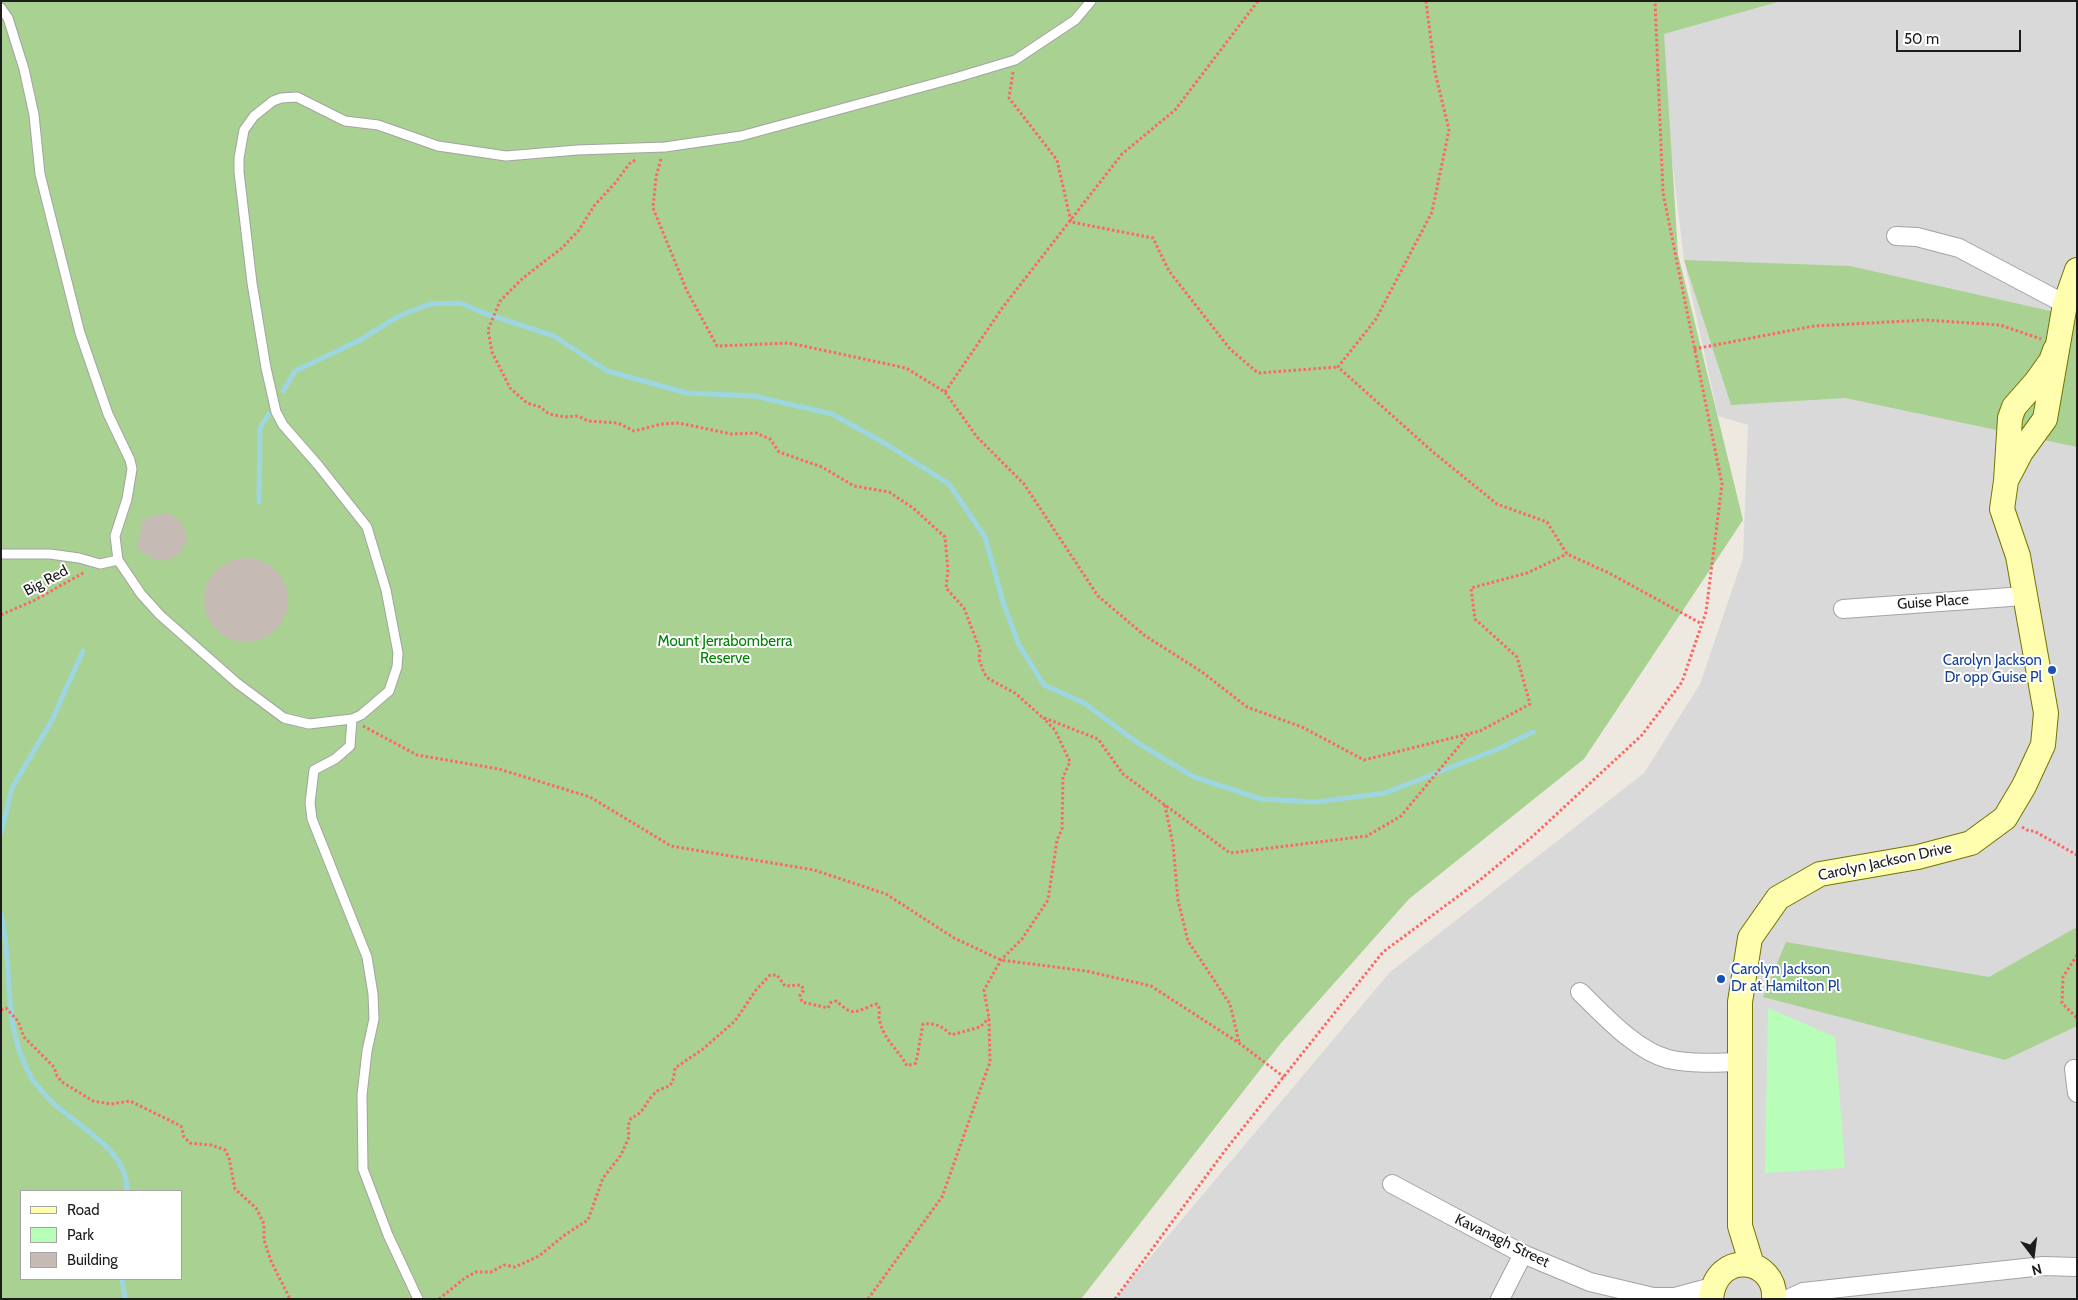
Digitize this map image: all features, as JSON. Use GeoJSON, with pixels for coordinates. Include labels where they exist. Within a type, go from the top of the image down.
{"type":"FeatureCollection","features":[{"type":"Feature","properties":{"kind":"street"},"geometry":{"type":"LineString","coordinates":[[1896,236],[1917,237],[1959,248],[2065,304]]}},
{"type":"Feature","properties":{"kind":"street","name":"Carolyn Jackson Drive"},"geometry":{"type":"LineString","coordinates":[[2006,481],[2021,452],[2045,419],[2065,304],[2077,270]]}},
{"type":"Feature","properties":{"kind":"street","name":"Carolyn Jackson Drive"},"geometry":{"type":"LineString","coordinates":[[1728,1268],[1740,1226],[1740,1002],[1750,938],[1778,898],[1820,874],[1918,857],[1971,843],[2006,818],[2043,746],[2046,713],[2018,556],[2002,509],[2006,481],[2010,418],[2014,407],[2051,361],[2056,347]]}},
{"type":"Feature","properties":{"kind":"street","name":"Guise Place"},"geometry":{"type":"LineString","coordinates":[[1842,609],[2024,596]]}},
{"type":"Feature","properties":{"kind":"street"},"geometry":{"type":"LineString","coordinates":[[1580,992],[1629,1039],[1667,1058],[1709,1062],[1740,1062]]}},
{"type":"Feature","properties":{"kind":"street"},"geometry":{"type":"LineString","coordinates":[[2074,1069],[2077,1093]]}},
{"type":"Feature","properties":{"kind":"street","name":"Kavanagh Street"},"geometry":{"type":"LineString","coordinates":[[1392,1184],[1523,1254],[1590,1282],[1653,1297],[1678,1298],[1712,1293]]}},
{"type":"Feature","properties":{"kind":"street","name":"Carolyn Jackson Drive"},"geometry":{"type":"LineString","coordinates":[[1740,1226],[1752,1266]]}},
{"type":"Feature","properties":{"kind":"street"},"geometry":{"type":"LineString","coordinates":[[1500,1299],[1523,1254]]}},
{"type":"Feature","properties":{"kind":"street"},"geometry":{"type":"LineString","coordinates":[[1712,1293],[1718,1275],[1728,1268],[1740,1264],[1760,1269],[1772,1290],[1795,1296],[2043,1266],[2077,1267]]}},
{"type":"Feature","properties":{"kind":"lane"},"geometry":{"type":"LineString","coordinates":[[1,8],[8,18],[24,69],[34,115],[40,174],[80,333],[108,414],[130,460],[132,469],[128,499],[115,536],[118,560],[141,594],[160,615],[237,683],[284,718],[309,724],[352,719],[361,714],[389,691],[397,667],[398,653],[381,570],[367,528],[318,465],[282,425],[276,412],[266,368],[243,217],[238,158],[244,130],[254,116],[273,101],[297,97],[345,121],[378,125],[438,146],[506,156],[577,150],[665,147],[741,136],[783,126],[1015,60],[1075,20],[1091,1]]}},
{"type":"Feature","properties":{"kind":"lane"},"geometry":{"type":"LineString","coordinates":[[1,554],[50,554],[79,558],[100,564],[118,560]]}},
{"type":"Feature","properties":{"kind":"lane"},"geometry":{"type":"LineString","coordinates":[[352,719],[350,746],[335,759],[314,770],[310,803],[312,819],[366,957],[373,994],[374,1019],[367,1051],[362,1095],[363,1169],[388,1235],[418,1299]]}},
{"type":"Feature","properties":{"kind":"path"},"geometry":{"type":"LineString","coordinates":[[945,392],[1003,307],[1122,154],[1175,110],[1258,1]]}},
{"type":"Feature","properties":{"kind":"path"},"geometry":{"type":"LineString","coordinates":[[1338,367],[1376,319],[1432,212],[1449,130],[1435,72],[1426,1]]}},
{"type":"Feature","properties":{"kind":"path"},"geometry":{"type":"LineString","coordinates":[[1115,1299],[1284,1077],[1383,952],[1480,880],[1534,836],[1642,736],[1682,682],[1706,612],[1722,484],[1663,193],[1656,1]]}},
{"type":"Feature","properties":{"kind":"path"},"geometry":{"type":"LineString","coordinates":[[1015,60],[1009,98],[1057,160],[1071,222]]}},
{"type":"Feature","properties":{"kind":"path"},"geometry":{"type":"LineString","coordinates":[[665,147],[656,177],[653,208],[687,291],[717,346],[789,343],[906,368],[945,392],[977,437],[1024,484],[1098,596],[1144,635],[1202,672],[1248,707],[1302,727],[1364,760],[1480,731],[1530,704],[1517,657],[1475,619],[1471,588],[1527,572],[1566,554]]}},
{"type":"Feature","properties":{"kind":"path"},"geometry":{"type":"LineString","coordinates":[[654,148],[629,164],[616,182],[594,206],[579,230],[562,248],[523,278],[500,301],[488,330],[492,352],[510,388],[527,404],[540,407],[549,414],[566,417],[578,416],[588,421],[618,423],[634,431],[662,424],[679,423],[731,434],[756,433],[770,439],[779,452],[822,468],[854,486],[889,492],[902,499],[936,526],[945,537],[948,570],[946,588],[964,608],[980,650],[980,659],[984,673],[989,679],[1016,693],[1042,716],[1055,730],[1070,762],[1063,777],[1062,828],[1057,840],[1053,877],[1048,900],[1022,939],[1001,960],[984,990],[989,1018],[990,1062],[942,1197],[868,1299]]}},
{"type":"Feature","properties":{"kind":"path"},"geometry":{"type":"LineString","coordinates":[[1071,222],[1154,238],[1169,272],[1230,349],[1258,373],[1338,367],[1433,452],[1497,504],[1547,522],[1566,554],[1609,573],[1702,624]]}},
{"type":"Feature","properties":{"kind":"path"},"geometry":{"type":"LineString","coordinates":[[1694,350],[1814,326],[1926,320],[2000,325],[2056,347]]}},
{"type":"Feature","properties":{"kind":"path","name":"Big Red"},"geometry":{"type":"LineString","coordinates":[[1,615],[32,601],[100,564]]}},
{"type":"Feature","properties":{"kind":"path"},"geometry":{"type":"LineString","coordinates":[[1042,716],[1098,739],[1123,774],[1230,853],[1366,836],[1401,816],[1469,734]]}},
{"type":"Feature","properties":{"kind":"path"},"geometry":{"type":"LineString","coordinates":[[352,719],[372,732],[418,756],[499,769],[590,797],[671,846],[814,870],[886,894],[954,938],[1001,960],[1086,971],[1151,986],[1239,1043],[1284,1077]]}},
{"type":"Feature","properties":{"kind":"path"},"geometry":{"type":"LineString","coordinates":[[1165,805],[1173,844],[1178,900],[1188,941],[1230,1004],[1239,1043]]}},
{"type":"Feature","properties":{"kind":"path"},"geometry":{"type":"LineString","coordinates":[[2006,818],[2077,855]]}},
{"type":"Feature","properties":{"kind":"path"},"geometry":{"type":"LineString","coordinates":[[2077,955],[2063,976],[2062,1003],[2077,1018]]}},
{"type":"Feature","properties":{"kind":"path"},"geometry":{"type":"LineString","coordinates":[[440,1299],[465,1278],[476,1272],[491,1272],[504,1265],[515,1267],[539,1256],[566,1234],[588,1220],[603,1178],[621,1155],[629,1137],[628,1126],[632,1118],[641,1114],[653,1095],[669,1087],[675,1080],[676,1068],[703,1049],[735,1021],[756,990],[770,975],[777,975],[785,986],[801,985],[804,990],[800,995],[802,1002],[808,1004],[828,1008],[830,1003],[836,1001],[850,1011],[862,1010],[877,1004],[881,1009],[880,1024],[886,1039],[903,1057],[907,1066],[916,1063],[924,1024],[941,1026],[951,1036],[980,1027],[989,1018]]}},
{"type":"Feature","properties":{"kind":"path"},"geometry":{"type":"LineString","coordinates":[[1,1010],[6,1008],[14,1016],[24,1037],[34,1044],[54,1067],[57,1076],[62,1082],[93,1101],[111,1104],[130,1101],[181,1126],[184,1137],[190,1143],[212,1145],[225,1150],[229,1158],[235,1190],[256,1208],[264,1224],[264,1240],[271,1261],[290,1299]]}},
{"type":"Feature","properties":{"kind":"shaded area"},"geometry":{"type":"Polygon","coordinates":[[[1720,1],[2077,1],[2077,1299],[1115,1299],[1390,972],[1644,773],[1700,684],[1743,558],[1748,425],[1718,416],[1684,260],[1655,19],[1720,1]]]}},
{"type":"Feature","properties":{"kind":"green space","name":"Mount Jerrabomberra Reserve"},"geometry":{"type":"Polygon","coordinates":[[[1,1],[1781,1],[1664,34],[1678,254],[1743,520],[1584,759],[1409,899],[1281,1043],[1081,1299],[1,1299],[1,1]]]}},
{"type":"Feature","properties":{"kind":"green space"},"geometry":{"type":"Polygon","coordinates":[[[1684,260],[1850,266],[2077,317],[2077,447],[1845,398],[1731,405],[1684,260]]]}},
{"type":"Feature","properties":{"kind":"green space"},"geometry":{"type":"Polygon","coordinates":[[[2077,927],[2077,1026],[2005,1060],[1763,997],[1786,942],[1989,977],[2077,927]]]}},
{"type":"Feature","properties":{"kind":"green space"},"geometry":{"type":"Polygon","coordinates":[[[1768,1008],[1835,1037],[1845,1168],[1765,1173],[1768,1008]]]}},
{"type":"Feature","properties":{"kind":"building"},"geometry":{"type":"Polygon","coordinates":[[[162,513],[170,514],[183,523],[187,539],[181,553],[166,561],[151,558],[137,548],[142,524],[147,518],[162,513]]]}},
{"type":"Feature","properties":{"kind":"building"},"geometry":{"type":"Polygon","coordinates":[[[246,558],[262,561],[276,570],[285,584],[288,600],[285,616],[276,630],[262,639],[246,642],[230,639],[216,630],[207,616],[204,600],[207,584],[216,570],[230,561],[246,558]]]}},
{"type":"Feature","properties":{"kind":"waterway"},"geometry":{"type":"LineString","coordinates":[[283,391],[295,371],[360,340],[399,316],[430,304],[460,303],[554,336],[607,371],[687,393],[754,396],[832,414],[886,444],[949,484],[985,537],[1003,602],[1019,645],[1044,685],[1084,703],[1138,743],[1194,777],[1261,799],[1316,802],[1385,793],[1498,749],[1533,732]]}},
{"type":"Feature","properties":{"kind":"waterway"},"geometry":{"type":"LineString","coordinates":[[259,502],[260,428],[269,414]]}},
{"type":"Feature","properties":{"kind":"waterway"},"geometry":{"type":"LineString","coordinates":[[1,833],[12,788],[52,720],[83,651]]}},
{"type":"Feature","properties":{"kind":"waterway"},"geometry":{"type":"LineString","coordinates":[[1,914],[5,937],[12,1019],[22,1058],[32,1079],[47,1097],[110,1150],[119,1162],[125,1176],[127,1190]]}},
{"type":"Feature","properties":{"kind":"waterway"},"geometry":{"type":"LineString","coordinates":[[122,1280],[125,1299]]}},
{"type":"Feature","properties":{"kind":"place","name":"Carolyn Jackson Dr opp Guise Pl"},"geometry":{"type":"Point","coordinates":[2052,670]}},
{"type":"Feature","properties":{"kind":"place","name":"Carolyn Jackson Dr at Hamilton Pl"},"geometry":{"type":"Point","coordinates":[1721,979]}}]}
